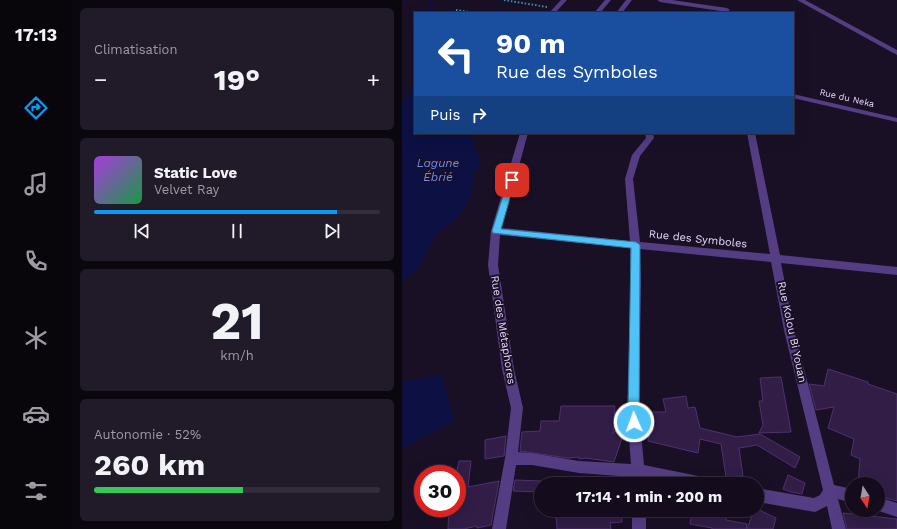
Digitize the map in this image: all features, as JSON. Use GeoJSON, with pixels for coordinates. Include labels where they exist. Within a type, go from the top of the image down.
{"type":"FeatureCollection","features":[{"type":"Feature","properties":{"kind":"street"},"geometry":{"type":"LineString","coordinates":[[555,11],[564,0]]}},
{"type":"Feature","properties":{"kind":"street"},"geometry":{"type":"LineString","coordinates":[[598,12],[608,0]]}},
{"type":"Feature","properties":{"kind":"street"},"geometry":{"type":"LineString","coordinates":[[620,12],[629,0]]}},
{"type":"Feature","properties":{"kind":"street"},"geometry":{"type":"LineString","coordinates":[[660,0],[727,10]]}},
{"type":"Feature","properties":{"kind":"street"},"geometry":{"type":"LineString","coordinates":[[800,0],[897,53]]}},
{"type":"Feature","properties":{"kind":"street","name":"Rue du Neka"},"geometry":{"type":"LineString","coordinates":[[794,96],[897,120]]}},
{"type":"Feature","properties":{"kind":"street","name":"Rue des Métaphores"},"geometry":{"type":"LineString","coordinates":[[499,529],[511,458],[517,408],[508,369],[493,265],[496,231],[524,134]]}},
{"type":"Feature","properties":{"kind":"street"},"geometry":{"type":"LineString","coordinates":[[639,477],[633,411],[636,245],[629,179],[636,155],[650,138],[649,134]]}},
{"type":"Feature","properties":{"kind":"street","name":"Rue Kolou Bi Youan"},"geometry":{"type":"LineString","coordinates":[[751,134],[789,330],[839,529]]}},
{"type":"Feature","properties":{"kind":"street","name":"Rue des Symboles"},"geometry":{"type":"LineString","coordinates":[[496,231],[897,271]]}},
{"type":"Feature","properties":{"kind":"street"},"geometry":{"type":"LineString","coordinates":[[511,458],[532,459],[634,477]]}},
{"type":"Feature","properties":{"kind":"street"},"geometry":{"type":"LineString","coordinates":[[764,496],[815,505],[825,500],[830,490],[845,494]]}},
{"type":"Feature","properties":{"kind":"street"},"geometry":{"type":"LineString","coordinates":[[885,506],[897,510]]}},
{"type":"Feature","properties":{"kind":"street"},"geometry":{"type":"LineString","coordinates":[[639,517],[640,529]]}},
{"type":"Feature","properties":{"kind":"path"},"geometry":{"type":"LineString","coordinates":[[504,0],[555,11]]}},
{"type":"Feature","properties":{"kind":"path"},"geometry":{"type":"LineString","coordinates":[[456,10],[471,12]]}},
{"type":"Feature","properties":{"kind":"water","name":"Lagune Ébrié"},"geometry":{"type":"Polygon","coordinates":[[[414,85],[414,134],[470,134],[481,164],[474,174],[471,197],[458,218],[435,235],[420,266],[402,282],[402,103],[414,85]]]}},
{"type":"Feature","properties":{"kind":"water"},"geometry":{"type":"Polygon","coordinates":[[[441,374],[455,420],[402,449],[402,382],[441,374]]]}},
{"type":"Feature","properties":{"kind":"building"},"geometry":{"type":"Polygon","coordinates":[[[828,369],[868,382],[868,384],[897,394],[897,501],[885,498],[885,477],[859,477],[860,459],[851,455],[854,439],[828,428],[834,407],[816,410],[809,384],[824,386],[828,369]]]}},
{"type":"Feature","properties":{"kind":"building"},"geometry":{"type":"Polygon","coordinates":[[[781,377],[791,432],[759,433],[763,425],[759,401],[763,401],[760,378],[781,377]]]}},
{"type":"Feature","properties":{"kind":"building"},"geometry":{"type":"Polygon","coordinates":[[[686,396],[688,408],[695,407],[700,428],[737,437],[760,434],[800,457],[795,468],[757,445],[739,448],[743,476],[726,477],[721,444],[700,439],[698,453],[648,441],[648,412],[666,412],[663,399],[686,396]]]}},
{"type":"Feature","properties":{"kind":"building"},"geometry":{"type":"Polygon","coordinates":[[[561,406],[615,406],[613,434],[614,431],[623,435],[614,462],[586,458],[579,459],[579,457],[568,458],[520,451],[522,432],[540,431],[541,421],[559,421],[561,406]]]}},
{"type":"Feature","properties":{"kind":"building"},"geometry":{"type":"Polygon","coordinates":[[[506,436],[504,456],[485,459],[485,440],[506,436]]]}},
{"type":"Feature","properties":{"kind":"building"},"geometry":{"type":"Polygon","coordinates":[[[459,461],[471,461],[468,487],[499,481],[491,525],[477,528],[477,526],[464,529],[448,529],[449,517],[466,517],[466,465],[458,465],[459,461]]]}},
{"type":"Feature","properties":{"kind":"building"},"geometry":{"type":"Polygon","coordinates":[[[788,475],[805,483],[802,494],[783,489],[788,475]]]}},
{"type":"Feature","properties":{"kind":"building"},"geometry":{"type":"Polygon","coordinates":[[[515,480],[534,481],[534,492],[513,491],[515,480]]]}},
{"type":"Feature","properties":{"kind":"building"},"geometry":{"type":"Polygon","coordinates":[[[764,512],[776,518],[773,529],[747,529],[751,517],[764,517],[764,512]]]}},
{"type":"Feature","properties":{"kind":"building"},"geometry":{"type":"Polygon","coordinates":[[[843,513],[845,513],[845,517],[879,517],[897,519],[897,529],[847,529],[843,513]]]}},
{"type":"Feature","properties":{"kind":"building"},"geometry":{"type":"Polygon","coordinates":[[[556,517],[622,517],[622,522],[610,523],[611,529],[557,529],[556,517]]]}},
{"type":"Feature","properties":{"kind":"building"},"geometry":{"type":"Polygon","coordinates":[[[691,517],[726,517],[726,520],[747,524],[746,529],[712,529],[690,524],[691,517]]]}},
{"type":"Feature","properties":{"kind":"waterway"},"geometry":{"type":"LineString","coordinates":[[431,0],[431,12]]}},
{"type":"Feature","properties":{"kind":"route"},"geometry":{"type":"LineString","coordinates":[[512,180],[496,231],[636,245],[634,422]]}}]}
